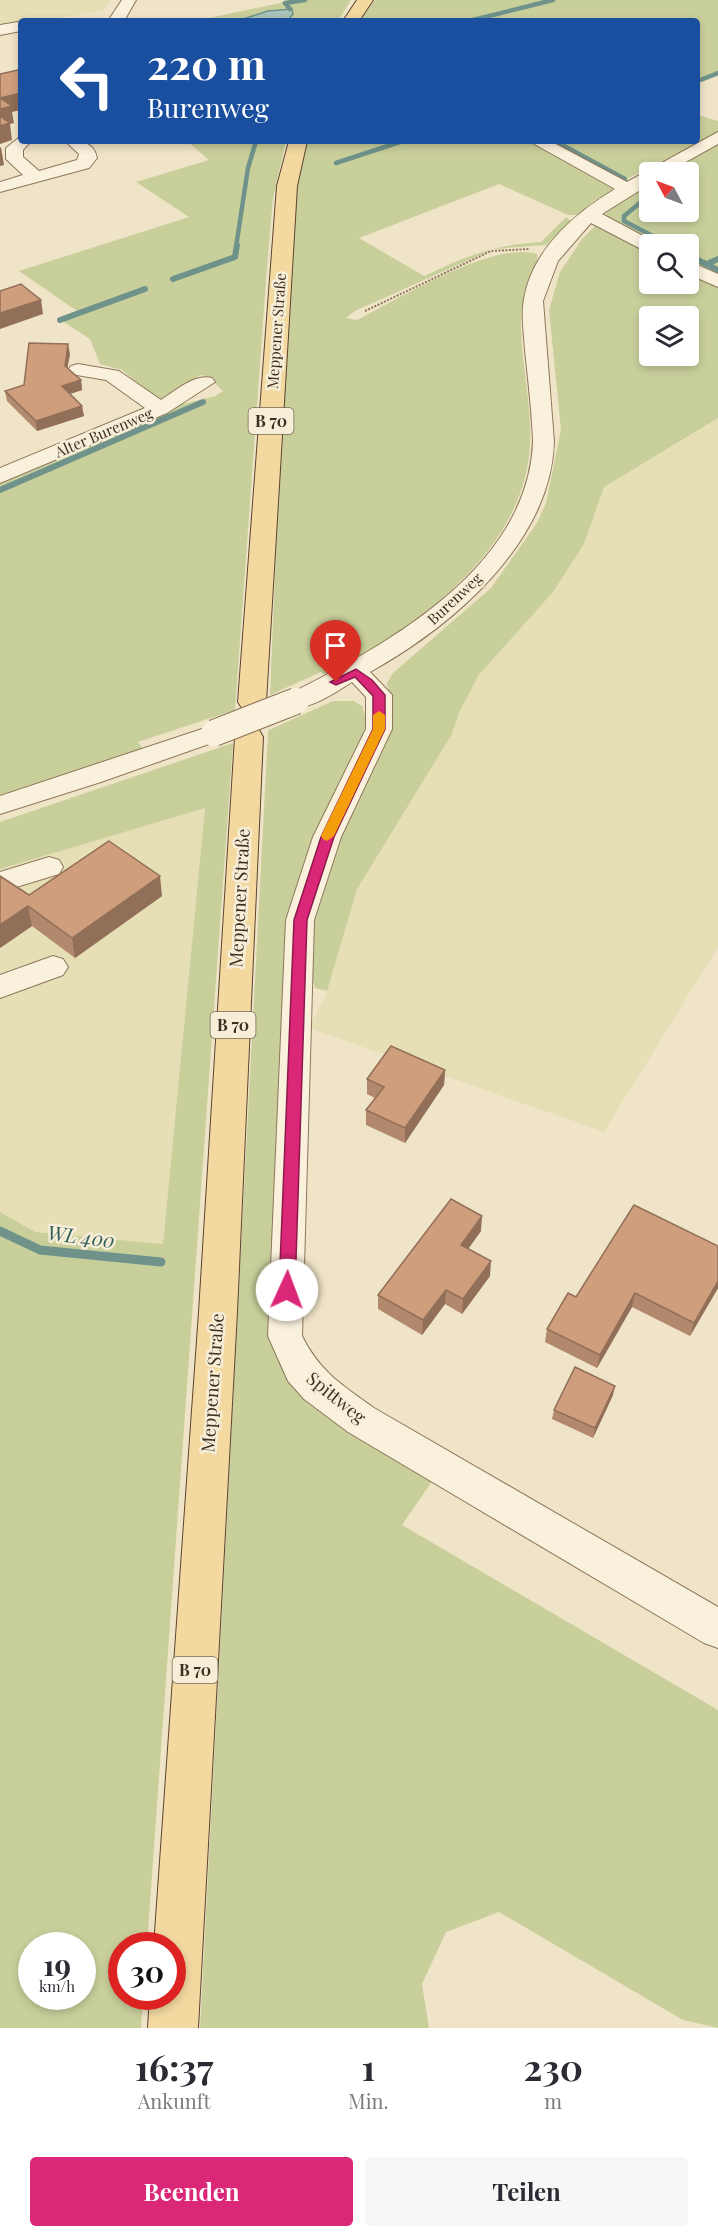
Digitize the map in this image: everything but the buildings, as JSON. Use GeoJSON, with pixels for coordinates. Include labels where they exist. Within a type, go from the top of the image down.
{"type":"FeatureCollection","features":[{"type":"Feature","properties":{"kind":"main road"},"geometry":{"type":"LineString","coordinates":[[353,18],[364,0]]}},
{"type":"Feature","properties":{"kind":"main road","name":"Meppener Straße"},"geometry":{"type":"LineString","coordinates":[[173,2028],[218,1312],[238,724],[286,186],[297,144]]}},
{"type":"Feature","properties":{"kind":"street"},"geometry":{"type":"LineString","coordinates":[[118,18],[129,0]]}},
{"type":"Feature","properties":{"kind":"street"},"geometry":{"type":"LineString","coordinates":[[0,30],[18,27]]}},
{"type":"Feature","properties":{"kind":"street"},"geometry":{"type":"LineString","coordinates":[[674,162],[718,137]]}},
{"type":"Feature","properties":{"kind":"street"},"geometry":{"type":"LineString","coordinates":[[18,141],[14,148],[15,159],[35,177]]}},
{"type":"Feature","properties":{"kind":"street"},"geometry":{"type":"LineString","coordinates":[[0,187],[83,164],[88,158],[87,152],[77,144]]}},
{"type":"Feature","properties":{"kind":"street"},"geometry":{"type":"LineString","coordinates":[[543,144],[627,189]]}},
{"type":"Feature","properties":{"kind":"street","name":"Burenweg"},"geometry":{"type":"LineString","coordinates":[[0,805],[238,724],[296,701],[356,672],[427,625],[479,580],[524,518],[543,458],[533,299],[547,261],[588,214],[639,182]]}},
{"type":"Feature","properties":{"kind":"street"},"geometry":{"type":"LineString","coordinates":[[588,214],[639,240]]}},
{"type":"Feature","properties":{"kind":"street"},"geometry":{"type":"LineString","coordinates":[[699,272],[718,281]]}},
{"type":"Feature","properties":{"kind":"street"},"geometry":{"type":"LineString","coordinates":[[78,370],[112,375],[160,409]]}},
{"type":"Feature","properties":{"kind":"street","name":"Alter Burenweg"},"geometry":{"type":"LineString","coordinates":[[0,476],[160,409],[205,382]]}},
{"type":"Feature","properties":{"kind":"street","name":"Spittweg"},"geometry":{"type":"LineString","coordinates":[[356,672],[379,695],[379,729],[327,837],[300,920],[285,1336],[301,1370],[309,1379],[361,1420],[718,1629]]}},
{"type":"Feature","properties":{"kind":"street"},"geometry":{"type":"LineString","coordinates":[[0,882],[49,867]]}},
{"type":"Feature","properties":{"kind":"street"},"geometry":{"type":"LineString","coordinates":[[0,987],[53,967]]}},
{"type":"Feature","properties":{"kind":"path"},"geometry":{"type":"LineString","coordinates":[[365,311],[491,251],[521,248],[554,252]]}},
{"type":"Feature","properties":{"kind":"shaded area"},"geometry":{"type":"Polygon","coordinates":[[[0,0],[111,0],[102,11],[60,18],[18,18],[18,25],[0,28],[0,0]]]}},
{"type":"Feature","properties":{"kind":"shaded area"},"geometry":{"type":"Polygon","coordinates":[[[718,418],[718,947],[604,1132],[309,1028],[326,994],[356,889],[452,734],[459,713],[478,676],[553,592],[584,544],[604,487],[718,418]]]}},
{"type":"Feature","properties":{"kind":"shaded area"},"geometry":{"type":"Polygon","coordinates":[[[205,808],[163,1244],[35,1232],[0,1212],[0,869],[205,808]]]}},
{"type":"Feature","properties":{"kind":"green space"},"geometry":{"type":"Polygon","coordinates":[[[294,0],[351,0],[340,18],[209,18],[294,0]]]}},
{"type":"Feature","properties":{"kind":"green space"},"geometry":{"type":"Polygon","coordinates":[[[375,0],[718,0],[718,73],[700,80],[700,18],[361,18],[375,0]]]}},
{"type":"Feature","properties":{"kind":"green space"},"geometry":{"type":"Polygon","coordinates":[[[700,116],[718,121],[718,132],[700,141],[700,116]]]}},
{"type":"Feature","properties":{"kind":"green space"},"geometry":{"type":"Polygon","coordinates":[[[718,142],[718,275],[699,265],[699,234],[639,234],[612,220],[605,213],[607,208],[639,187],[639,222],[699,222],[699,162],[681,162],[718,142]]]}},
{"type":"Feature","properties":{"kind":"green space"},"geometry":{"type":"Polygon","coordinates":[[[190,144],[285,144],[273,198],[235,710],[138,742],[143,749],[0,795],[0,484],[91,446],[171,407],[215,396],[223,391],[207,376],[200,375],[164,401],[157,399],[122,370],[100,364],[90,339],[59,319],[77,311],[19,271],[189,217],[136,182],[209,160],[190,144]]]}},
{"type":"Feature","properties":{"kind":"green space"},"geometry":{"type":"Polygon","coordinates":[[[305,144],[538,144],[614,186],[614,190],[595,200],[578,215],[568,215],[499,184],[359,238],[424,276],[467,257],[493,249],[355,311],[346,318],[357,320],[421,286],[472,263],[496,255],[519,252],[537,254],[536,268],[521,328],[530,431],[530,446],[523,485],[507,521],[485,554],[458,584],[427,611],[328,677],[321,672],[270,695],[283,377],[297,180],[305,144]]]}},
{"type":"Feature","properties":{"kind":"green space"},"geometry":{"type":"Polygon","coordinates":[[[552,144],[695,144],[660,162],[639,162],[639,173],[623,181],[552,144]]]}},
{"type":"Feature","properties":{"kind":"green space"},"geometry":{"type":"Polygon","coordinates":[[[566,217],[571,221],[546,245],[493,249],[541,242],[566,217]]]}},
{"type":"Feature","properties":{"kind":"green space"},"geometry":{"type":"Polygon","coordinates":[[[597,224],[639,243],[639,294],[699,294],[699,274],[718,284],[718,418],[604,487],[584,544],[553,592],[478,676],[459,713],[452,734],[357,889],[327,991],[315,988],[311,953],[317,892],[389,699],[387,683],[393,673],[491,588],[537,523],[546,503],[561,430],[549,310],[560,272],[582,239],[597,224]]]}},
{"type":"Feature","properties":{"kind":"green space"},"geometry":{"type":"Polygon","coordinates":[[[333,701],[354,701],[362,706],[367,721],[360,743],[312,844],[270,1336],[435,1477],[402,1525],[718,1710],[718,2028],[683,2020],[499,1912],[446,1932],[422,1984],[429,2028],[200,2028],[268,732],[333,701]]]}},
{"type":"Feature","properties":{"kind":"green space"},"geometry":{"type":"Polygon","coordinates":[[[233,743],[148,1932],[108,1932],[108,2010],[142,2010],[141,2028],[0,2028],[0,1212],[35,1232],[163,1244],[205,808],[0,869],[0,822],[233,743]]]}},
{"type":"Feature","properties":{"kind":"water"},"geometry":{"type":"Polygon","coordinates":[[[292,9],[293,14],[290,18],[246,18],[268,11],[292,9]]]}},
{"type":"Feature","properties":{"kind":"waterway"},"geometry":{"type":"LineString","coordinates":[[290,9],[285,3],[305,0]]}},
{"type":"Feature","properties":{"kind":"waterway"},"geometry":{"type":"LineString","coordinates":[[481,18],[553,0]]}},
{"type":"Feature","properties":{"kind":"waterway"},"geometry":{"type":"LineString","coordinates":[[700,80],[718,73]]}},
{"type":"Feature","properties":{"kind":"waterway"},"geometry":{"type":"LineString","coordinates":[[236,247],[248,168],[255,144]]}},
{"type":"Feature","properties":{"kind":"waterway"},"geometry":{"type":"LineString","coordinates":[[336,163],[394,144]]}},
{"type":"Feature","properties":{"kind":"waterway"},"geometry":{"type":"LineString","coordinates":[[561,144],[625,179]]}},
{"type":"Feature","properties":{"kind":"waterway"},"geometry":{"type":"LineString","coordinates":[[639,204],[624,216],[624,221],[649,234]]}},
{"type":"Feature","properties":{"kind":"waterway"},"geometry":{"type":"LineString","coordinates":[[173,279],[235,257],[237,245]]}},
{"type":"Feature","properties":{"kind":"waterway"},"geometry":{"type":"LineString","coordinates":[[707,264],[718,259]]}},
{"type":"Feature","properties":{"kind":"waterway"},"geometry":{"type":"LineString","coordinates":[[699,260],[718,270]]}},
{"type":"Feature","properties":{"kind":"waterway"},"geometry":{"type":"LineString","coordinates":[[60,320],[145,289]]}},
{"type":"Feature","properties":{"kind":"waterway"},"geometry":{"type":"LineString","coordinates":[[0,490],[203,402]]}},
{"type":"Feature","properties":{"kind":"waterway","name":"WL 400"},"geometry":{"type":"LineString","coordinates":[[0,1231],[40,1250],[161,1262]]}},
{"type":"Feature","properties":{"kind":"slow traffic"},"geometry":{"type":"LineString","coordinates":[[327,836],[379,729],[379,715]]}},
{"type":"Feature","properties":{"kind":"route"},"geometry":{"type":"LineString","coordinates":[[287,1290],[300,920],[327,837],[379,729],[379,695],[368,682],[356,672],[336,682]]}}]}
